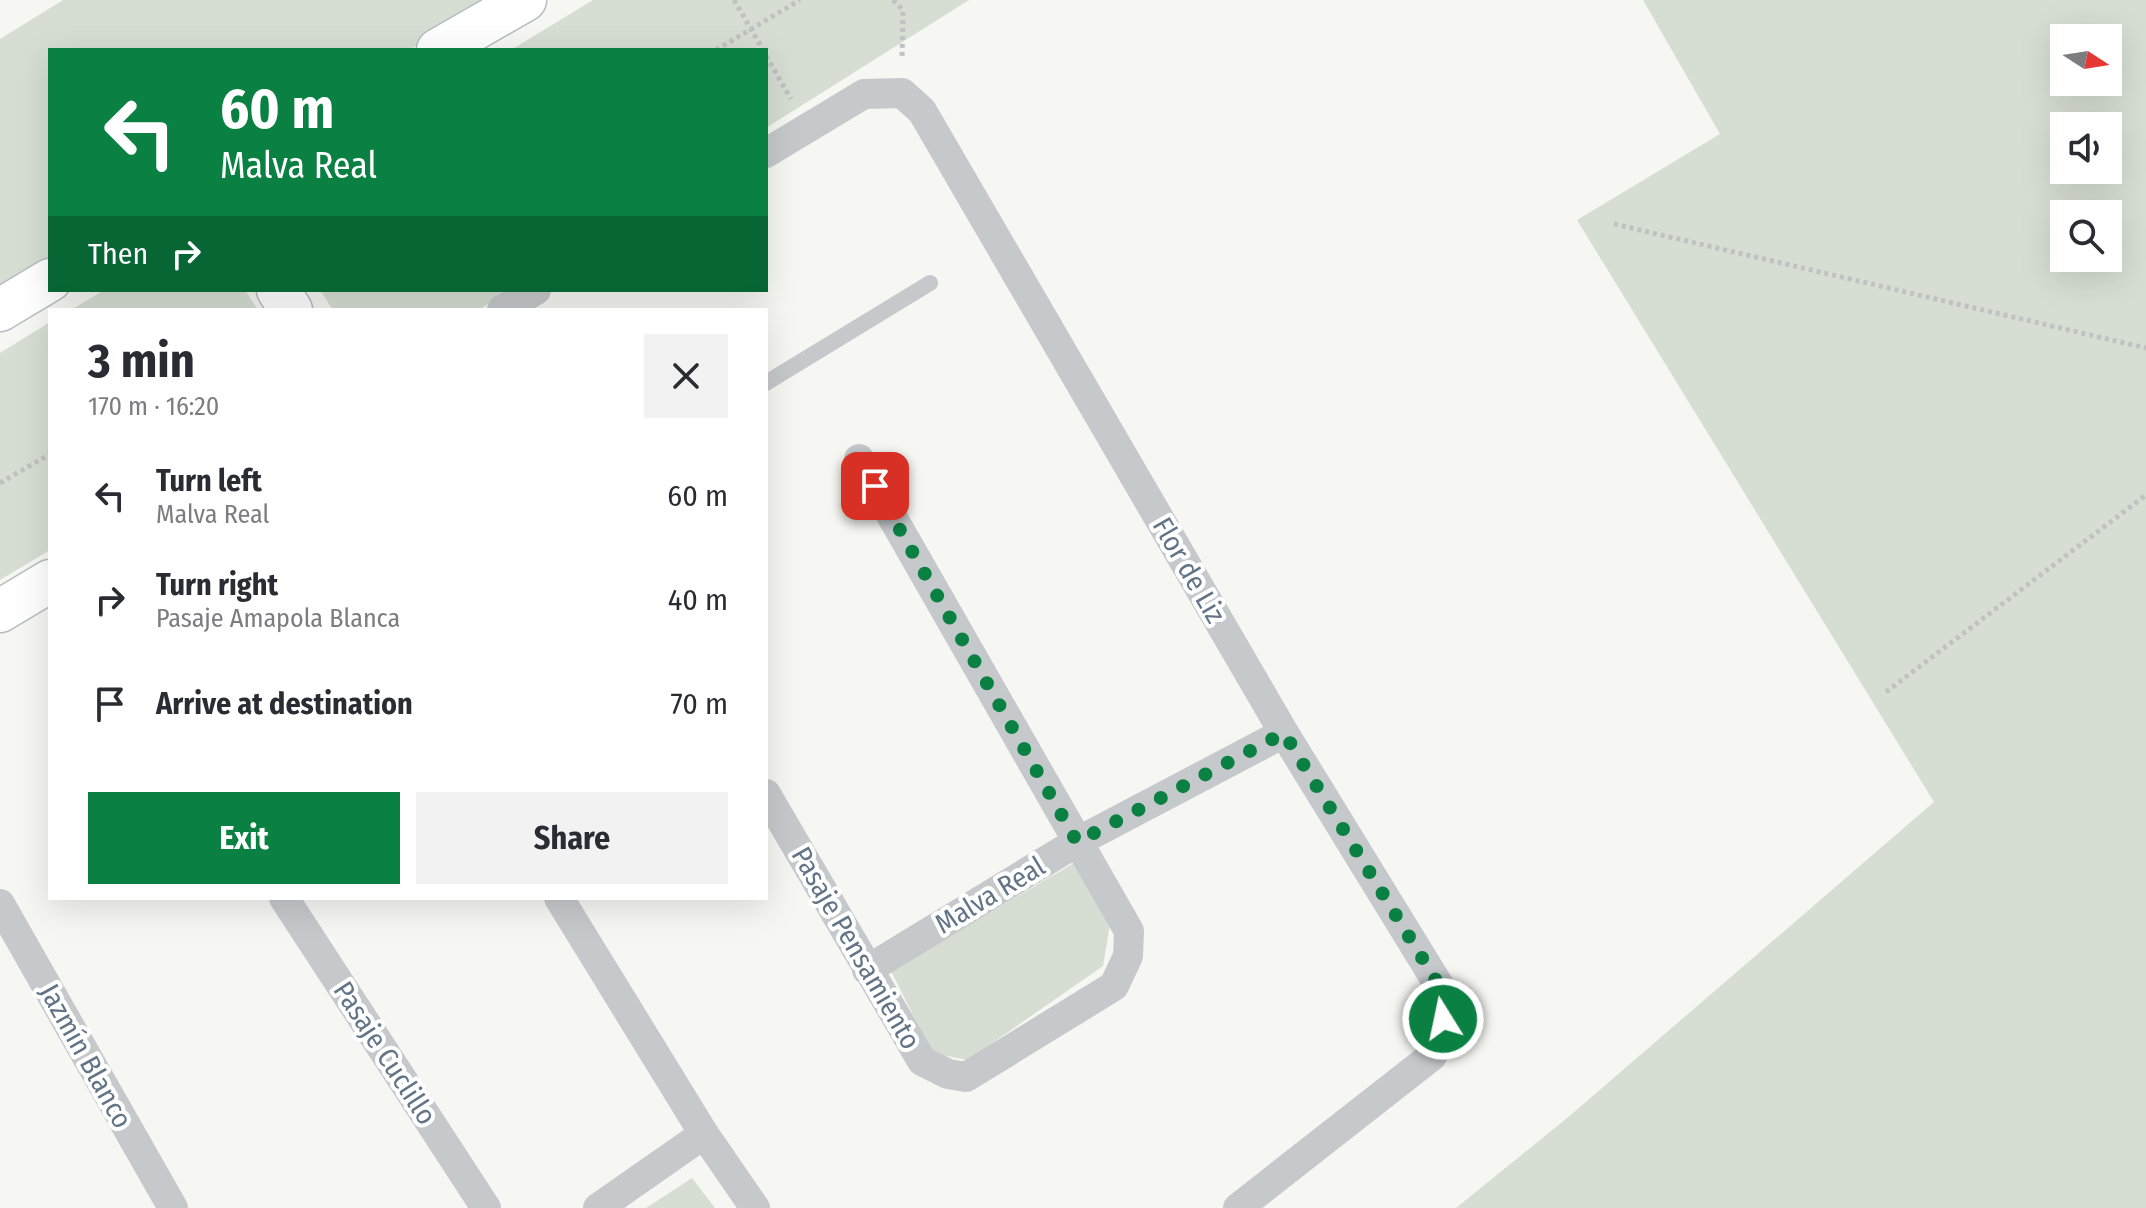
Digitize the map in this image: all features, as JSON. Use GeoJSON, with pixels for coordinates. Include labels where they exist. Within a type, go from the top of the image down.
{"type":"FeatureCollection","features":[{"type":"Feature","properties":{"kind":"street"},"geometry":{"type":"LineString","coordinates":[[441,48],[525,0]]}},
{"type":"Feature","properties":{"kind":"street"},"geometry":{"type":"LineString","coordinates":[[768,152],[864,94],[902,93]]}},
{"type":"Feature","properties":{"kind":"street","name":"Flor de Liz"},"geometry":{"type":"LineString","coordinates":[[902,93],[922,111],[1284,733],[1440,987],[1443,1019],[1432,1056],[1238,1208]]}},
{"type":"Feature","properties":{"kind":"street"},"geometry":{"type":"LineString","coordinates":[[0,310],[48,281]]}},
{"type":"Feature","properties":{"kind":"street"},"geometry":{"type":"LineString","coordinates":[[505,308],[533,292]]}},
{"type":"Feature","properties":{"kind":"street"},"geometry":{"type":"LineString","coordinates":[[859,459],[1077,842]]}},
{"type":"Feature","properties":{"kind":"street"},"geometry":{"type":"LineString","coordinates":[[0,611],[48,582]]}},
{"type":"Feature","properties":{"kind":"street","name":"Malva Real"},"geometry":{"type":"LineString","coordinates":[[867,970],[1077,842],[1284,733]]}},
{"type":"Feature","properties":{"kind":"street","name":"Pasaje Pensamiento"},"geometry":{"type":"LineString","coordinates":[[768,797],[922,1061],[948,1074],[966,1077],[1114,986],[1128,956],[1129,931],[1077,842]]}},
{"type":"Feature","properties":{"kind":"street","name":"Pasaje Cuclillo"},"geometry":{"type":"LineString","coordinates":[[285,900],[486,1208]]}},
{"type":"Feature","properties":{"kind":"street"},"geometry":{"type":"LineString","coordinates":[[560,900],[704,1134],[755,1208]]}},
{"type":"Feature","properties":{"kind":"street","name":"Jazmín Blanco"},"geometry":{"type":"LineString","coordinates":[[0,904],[169,1207]]}},
{"type":"Feature","properties":{"kind":"street"},"geometry":{"type":"LineString","coordinates":[[598,1208],[704,1134]]}},
{"type":"Feature","properties":{"kind":"lane"},"geometry":{"type":"LineString","coordinates":[[768,382],[930,283]]}},
{"type":"Feature","properties":{"kind":"path"},"geometry":{"type":"LineString","coordinates":[[734,0],[762,48]]}},
{"type":"Feature","properties":{"kind":"path"},"geometry":{"type":"LineString","coordinates":[[719,48],[800,0]]}},
{"type":"Feature","properties":{"kind":"path"},"geometry":{"type":"LineString","coordinates":[[893,0],[903,10],[902,93]]}},
{"type":"Feature","properties":{"kind":"path"},"geometry":{"type":"LineString","coordinates":[[768,60],[807,128]]}},
{"type":"Feature","properties":{"kind":"path"},"geometry":{"type":"LineString","coordinates":[[1614,224],[2146,348]]}},
{"type":"Feature","properties":{"kind":"path"},"geometry":{"type":"LineString","coordinates":[[0,483],[48,455]]}},
{"type":"Feature","properties":{"kind":"path"},"geometry":{"type":"LineString","coordinates":[[1886,692],[2146,495]]}},
{"type":"Feature","properties":{"kind":"shaded area"},"geometry":{"type":"Polygon","coordinates":[[[63,0],[495,0],[412,48],[48,48],[48,260],[0,288],[0,39],[63,0]]]}},
{"type":"Feature","properties":{"kind":"shaded area"},"geometry":{"type":"Polygon","coordinates":[[[593,0],[969,0],[768,127],[768,48],[514,48],[593,0]]]}},
{"type":"Feature","properties":{"kind":"shaded area"},"geometry":{"type":"Polygon","coordinates":[[[1643,0],[2146,0],[2146,1208],[1456,1208],[1566,1119],[1934,802],[1577,220],[1720,134],[1643,0]]]}},
{"type":"Feature","properties":{"kind":"shaded area"},"geometry":{"type":"Polygon","coordinates":[[[101,292],[246,292],[257,308],[74,308],[101,292]]]}},
{"type":"Feature","properties":{"kind":"shaded area"},"geometry":{"type":"Polygon","coordinates":[[[321,292],[507,292],[481,308],[332,308],[321,292]]]}},
{"type":"Feature","properties":{"kind":"shaded area"},"geometry":{"type":"Polygon","coordinates":[[[48,323],[48,551],[0,580],[0,353],[48,323]]]}},
{"type":"Feature","properties":{"kind":"shaded area"},"geometry":{"type":"Polygon","coordinates":[[[1079,860],[1110,925],[1103,966],[968,1060],[932,1053],[891,971],[1079,860]]]}},
{"type":"Feature","properties":{"kind":"shaded area"},"geometry":{"type":"Polygon","coordinates":[[[692,1178],[715,1208],[646,1208],[692,1178]]]}},
{"type":"Feature","properties":{"kind":"route"},"geometry":{"type":"LineString","coordinates":[[875,486],[1077,842],[1284,733],[1440,987],[1443,1019]]}}]}
